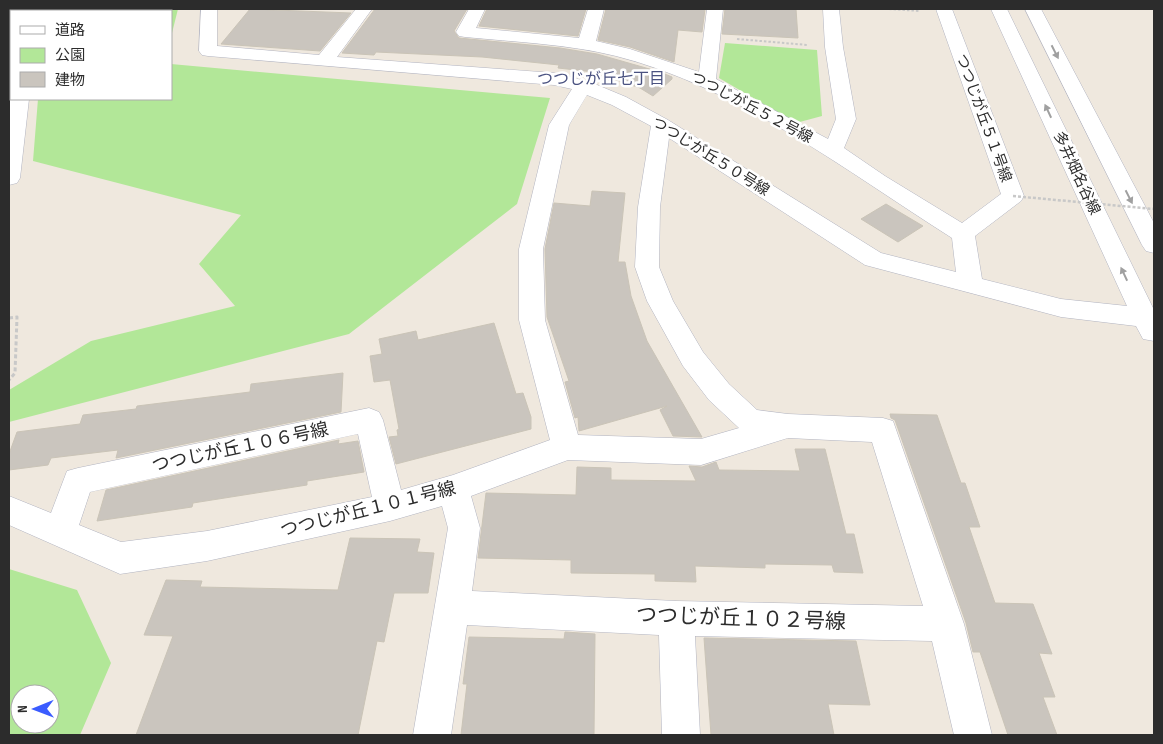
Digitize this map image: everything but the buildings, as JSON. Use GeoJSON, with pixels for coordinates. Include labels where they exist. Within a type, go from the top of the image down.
{"type":"FeatureCollection","features":[{"type":"Feature","properties":{"kind":"street","name":"つつじが丘５０号線"},"geometry":{"type":"LineString","coordinates":[[209,9],[208,52],[554,80],[583,86],[619,101],[661,124],[874,259],[1061,308],[1151,325]]}},
{"type":"Feature","properties":{"kind":"street"},"geometry":{"type":"LineString","coordinates":[[324,61],[364,9]]}},
{"type":"Feature","properties":{"kind":"street","name":"つつじが丘５２号線"},"geometry":{"type":"LineString","coordinates":[[477,9],[465,32],[586,44],[624,53],[707,81],[833,150],[876,181],[963,234]]}},
{"type":"Feature","properties":{"kind":"street"},"geometry":{"type":"LineString","coordinates":[[586,44],[596,9]]}},
{"type":"Feature","properties":{"kind":"street"},"geometry":{"type":"LineString","coordinates":[[707,81],[715,9]]}},
{"type":"Feature","properties":{"kind":"street"},"geometry":{"type":"LineString","coordinates":[[831,9],[834,46],[846,118],[833,150]]}},
{"type":"Feature","properties":{"kind":"street","name":"つつじが丘５１号線"},"geometry":{"type":"LineString","coordinates":[[944,9],[1013,196],[963,234]]}},
{"type":"Feature","properties":{"kind":"street","name":"多井畑名谷線"},"geometry":{"type":"LineString","coordinates":[[999,9],[1151,325]]}},
{"type":"Feature","properties":{"kind":"street","name":"多井畑名谷線"},"geometry":{"type":"LineString","coordinates":[[1032,9],[1154,246]]}},
{"type":"Feature","properties":{"kind":"street"},"geometry":{"type":"LineString","coordinates":[[566,447],[532,320],[531,249],[560,124],[583,86]]}},
{"type":"Feature","properties":{"kind":"street"},"geometry":{"type":"LineString","coordinates":[[9,178],[11,145],[19,100]]}},
{"type":"Feature","properties":{"kind":"street"},"geometry":{"type":"LineString","coordinates":[[661,124],[649,207],[647,267],[660,301],[693,359],[719,392],[750,421],[788,426],[883,430],[946,624],[974,735]]}},
{"type":"Feature","properties":{"kind":"street"},"geometry":{"type":"LineString","coordinates":[[963,234],[970,283]]}},
{"type":"Feature","properties":{"kind":"street","name":"つつじが丘１０６号線"},"geometry":{"type":"LineString","coordinates":[[60,533],[78,481],[370,420],[390,508]]}},
{"type":"Feature","properties":{"kind":"street","name":"つつじが丘１０１号線"},"geometry":{"type":"LineString","coordinates":[[9,510],[120,558],[207,546],[390,508],[453,489],[566,447],[700,452],[788,426]]}},
{"type":"Feature","properties":{"kind":"street"},"geometry":{"type":"LineString","coordinates":[[432,735],[464,528],[453,489]]}},
{"type":"Feature","properties":{"kind":"street","name":"つつじが丘１０２号線"},"geometry":{"type":"LineString","coordinates":[[452,607],[676,618],[946,624]]}},
{"type":"Feature","properties":{"kind":"street"},"geometry":{"type":"LineString","coordinates":[[676,618],[681,735]]}},
{"type":"Feature","properties":{"kind":"path"},"geometry":{"type":"LineString","coordinates":[[712,38],[834,46]]}},
{"type":"Feature","properties":{"kind":"path"},"geometry":{"type":"LineString","coordinates":[[1013,196],[1154,209]]}},
{"type":"Feature","properties":{"kind":"path"},"geometry":{"type":"LineString","coordinates":[[9,318],[17,317],[15,373],[9,380]]}},
{"type":"Feature","properties":{"kind":"path"},"geometry":{"type":"LineString","coordinates":[[9,375],[15,373]]}},
{"type":"Feature","properties":{"kind":"green space"},"geometry":{"type":"Polygon","coordinates":[[[178,9],[172,33],[172,10],[69,10],[178,9]]]}},
{"type":"Feature","properties":{"kind":"green space"},"geometry":{"type":"Polygon","coordinates":[[[725,43],[817,50],[822,116],[796,123],[719,78],[725,43]]]}},
{"type":"Feature","properties":{"kind":"green space"},"geometry":{"type":"Polygon","coordinates":[[[172,64],[550,98],[517,204],[349,334],[9,422],[9,390],[91,341],[235,306],[199,264],[241,215],[33,161],[38,100],[172,100],[172,64]]]}},
{"type":"Feature","properties":{"kind":"green space"},"geometry":{"type":"Polygon","coordinates":[[[9,569],[77,590],[111,663],[80,735],[9,735],[9,569]]]}},
{"type":"Feature","properties":{"kind":"district","name":"つつじが丘七丁目"},"geometry":{"type":"Point","coordinates":[601,78]}}]}
